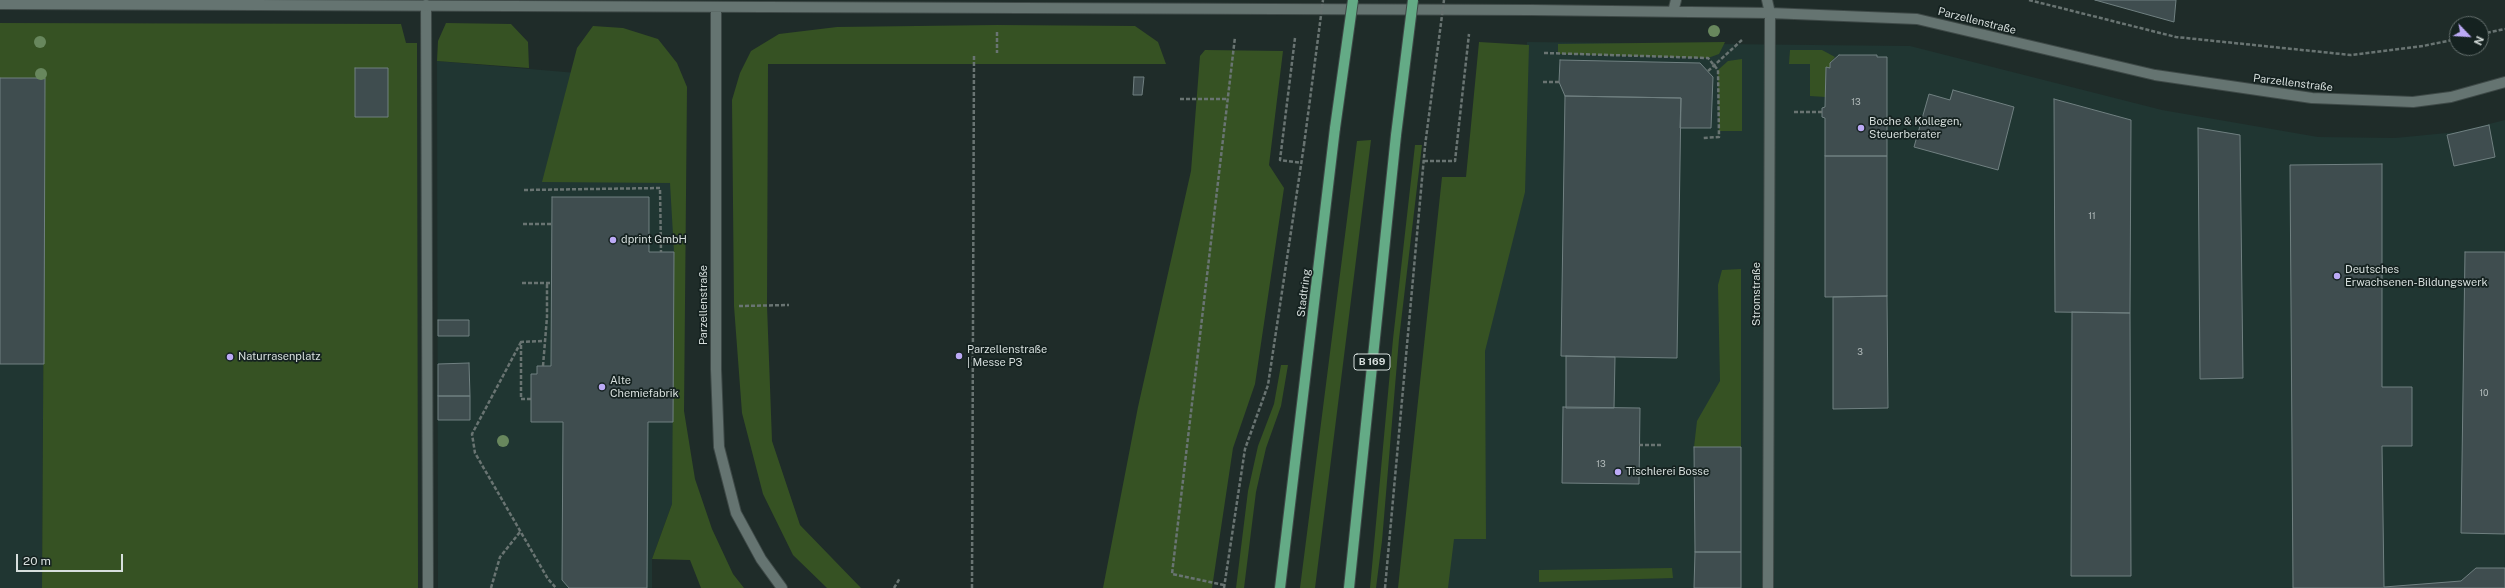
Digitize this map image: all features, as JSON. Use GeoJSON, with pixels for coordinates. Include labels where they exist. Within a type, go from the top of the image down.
{"type":"FeatureCollection","features":[{"type":"Feature","properties":{"kind":"main road","name":"Stadtring"},"geometry":{"type":"LineString","coordinates":[[1280,588],[1335,128],[1353,0]]}},
{"type":"Feature","properties":{"kind":"main road","name":"B 169"},"geometry":{"type":"LineString","coordinates":[[1349,588],[1396,135],[1414,0]]}},
{"type":"Feature","properties":{"kind":"street"},"geometry":{"type":"LineString","coordinates":[[1673,12],[1676,0]]}},
{"type":"Feature","properties":{"kind":"street","name":"Stromstraße"},"geometry":{"type":"LineString","coordinates":[[1767,0],[1770,13],[1768,588]]}},
{"type":"Feature","properties":{"kind":"street","name":"Parzellenstraße"},"geometry":{"type":"LineString","coordinates":[[0,4],[1770,13],[1917,19],[2155,75],[2312,98],[2412,102],[2451,97],[2505,82]]}},
{"type":"Feature","properties":{"kind":"street"},"geometry":{"type":"LineString","coordinates":[[426,5],[428,588]]}},
{"type":"Feature","properties":{"kind":"street","name":"Parzellenstraße"},"geometry":{"type":"LineString","coordinates":[[716,7],[716,369],[720,447],[736,513],[761,559],[782,588]]}},
{"type":"Feature","properties":{"kind":"path"},"geometry":{"type":"LineString","coordinates":[[1235,37],[1172,574],[1224,587],[1245,449],[1268,385],[1302,163],[1322,0]]}},
{"type":"Feature","properties":{"kind":"path"},"geometry":{"type":"LineString","coordinates":[[1385,588],[1425,146],[1444,0]]}},
{"type":"Feature","properties":{"kind":"path"},"geometry":{"type":"LineString","coordinates":[[2028,0],[2176,37],[2351,55],[2423,46],[2449,41]]}},
{"type":"Feature","properties":{"kind":"path"},"geometry":{"type":"LineString","coordinates":[[2489,32],[2505,29]]}},
{"type":"Feature","properties":{"kind":"path"},"geometry":{"type":"LineString","coordinates":[[1424,161],[1456,161],[1469,33]]}},
{"type":"Feature","properties":{"kind":"path"},"geometry":{"type":"LineString","coordinates":[[1295,38],[1280,160],[1302,163]]}},
{"type":"Feature","properties":{"kind":"path"},"geometry":{"type":"LineString","coordinates":[[1708,71],[1743,39]]}},
{"type":"Feature","properties":{"kind":"path"},"geometry":{"type":"LineString","coordinates":[[1544,53],[1708,58],[1718,70],[1719,137],[1703,138]]}},
{"type":"Feature","properties":{"kind":"path"},"geometry":{"type":"LineString","coordinates":[[972,588],[974,55]]}},
{"type":"Feature","properties":{"kind":"path"},"geometry":{"type":"LineString","coordinates":[[1543,82],[1559,82]]}},
{"type":"Feature","properties":{"kind":"path"},"geometry":{"type":"LineString","coordinates":[[1180,99],[1228,99]]}},
{"type":"Feature","properties":{"kind":"path"},"geometry":{"type":"LineString","coordinates":[[524,190],[660,188],[661,252]]}},
{"type":"Feature","properties":{"kind":"path"},"geometry":{"type":"LineString","coordinates":[[523,224],[552,224]]}},
{"type":"Feature","properties":{"kind":"path"},"geometry":{"type":"LineString","coordinates":[[522,283],[552,282]]}},
{"type":"Feature","properties":{"kind":"path"},"geometry":{"type":"LineString","coordinates":[[543,366],[547,283]]}},
{"type":"Feature","properties":{"kind":"path"},"geometry":{"type":"LineString","coordinates":[[734,306],[789,305]]}},
{"type":"Feature","properties":{"kind":"path"},"geometry":{"type":"LineString","coordinates":[[521,342],[544,341]]}},
{"type":"Feature","properties":{"kind":"path"},"geometry":{"type":"LineString","coordinates":[[521,342],[521,400],[531,400]]}},
{"type":"Feature","properties":{"kind":"path"},"geometry":{"type":"LineString","coordinates":[[521,342],[472,434],[475,453],[548,579],[556,588]]}},
{"type":"Feature","properties":{"kind":"path"},"geometry":{"type":"LineString","coordinates":[[1639,445],[1661,445]]}},
{"type":"Feature","properties":{"kind":"path"},"geometry":{"type":"LineString","coordinates":[[491,588],[500,557],[520,532]]}},
{"type":"Feature","properties":{"kind":"path"},"geometry":{"type":"LineString","coordinates":[[894,588],[900,578]]}},
{"type":"Feature","properties":{"kind":"shaded area"},"geometry":{"type":"Polygon","coordinates":[[[0,23],[45,78],[42,588],[0,588],[0,23]]]}},
{"type":"Feature","properties":{"kind":"shaded area"},"geometry":{"type":"Polygon","coordinates":[[[1527,42],[1910,46],[2162,110],[2318,137],[2395,138],[2457,132],[2505,120],[2505,588],[1444,588],[1468,396],[1521,192],[1527,42]]]}},
{"type":"Feature","properties":{"kind":"shaded area"},"geometry":{"type":"Polygon","coordinates":[[[437,61],[681,82],[672,504],[652,559],[652,588],[438,588],[437,61]]]}},
{"type":"Feature","properties":{"kind":"green space","name":"Naturrasenplatz"},"geometry":{"type":"Polygon","coordinates":[[[0,23],[401,24],[406,43],[417,43],[418,588],[42,588],[45,78],[0,78],[0,23]]]}},
{"type":"Feature","properties":{"kind":"green space"},"geometry":{"type":"Polygon","coordinates":[[[446,23],[511,24],[528,42],[529,68],[437,61],[438,41],[446,23]]]}},
{"type":"Feature","properties":{"kind":"green space"},"geometry":{"type":"Polygon","coordinates":[[[997,25],[1135,26],[1158,42],[1166,64],[768,64],[767,306],[772,441],[800,525],[861,588],[827,588],[793,555],[763,494],[742,413],[734,306],[732,100],[740,73],[751,51],[779,34],[837,27],[997,25]]]}},
{"type":"Feature","properties":{"kind":"green space"},"geometry":{"type":"Polygon","coordinates":[[[593,26],[623,28],[658,39],[677,63],[687,87],[684,411],[695,479],[712,529],[733,574],[744,588],[701,588],[690,560],[652,559],[672,504],[674,252],[670,183],[542,182],[577,48],[593,26]]]}},
{"type":"Feature","properties":{"kind":"green space"},"geometry":{"type":"Polygon","coordinates":[[[1479,42],[1529,45],[1525,192],[1485,351],[1486,539],[1454,539],[1448,588],[1398,588],[1442,177],[1466,177],[1479,42]]]}},
{"type":"Feature","properties":{"kind":"green space"},"geometry":{"type":"Polygon","coordinates":[[[1725,42],[1719,54],[1708,58],[1558,54],[1558,44],[1725,42]]]}},
{"type":"Feature","properties":{"kind":"green space"},"geometry":{"type":"Polygon","coordinates":[[[1205,50],[1283,51],[1269,165],[1284,188],[1255,384],[1233,448],[1212,588],[1103,588],[1138,407],[1191,171],[1200,56],[1205,50]]]}},
{"type":"Feature","properties":{"kind":"green space"},"geometry":{"type":"Polygon","coordinates":[[[1790,50],[1822,50],[1835,57],[1830,63],[1830,68],[1826,68],[1826,97],[1810,96],[1810,64],[1789,64],[1790,50]]]}},
{"type":"Feature","properties":{"kind":"green space"},"geometry":{"type":"Polygon","coordinates":[[[1742,59],[1742,131],[1719,131],[1718,70],[1728,61],[1742,59]]]}},
{"type":"Feature","properties":{"kind":"green space"},"geometry":{"type":"Polygon","coordinates":[[[1371,140],[1315,588],[1300,588],[1357,141],[1371,140]]]}},
{"type":"Feature","properties":{"kind":"green space"},"geometry":{"type":"Polygon","coordinates":[[[1415,145],[1422,145],[1399,339],[1382,541],[1376,588],[1370,588],[1393,339],[1415,145]]]}},
{"type":"Feature","properties":{"kind":"green space"},"geometry":{"type":"Polygon","coordinates":[[[1741,269],[1741,447],[1694,447],[1697,421],[1720,381],[1718,285],[1722,270],[1741,269]]]}},
{"type":"Feature","properties":{"kind":"green space"},"geometry":{"type":"Polygon","coordinates":[[[1281,365],[1288,365],[1281,406],[1266,448],[1256,492],[1244,588],[1236,588],[1248,491],[1258,446],[1274,404],[1281,365]]]}},
{"type":"Feature","properties":{"kind":"green space"},"geometry":{"type":"Polygon","coordinates":[[[1672,568],[1673,578],[1539,582],[1539,570],[1672,568]]]}},
{"type":"Feature","properties":{"kind":"building"},"geometry":{"type":"Polygon","coordinates":[[[2095,0],[2176,0],[2174,22],[2095,0]]]}},
{"type":"Feature","properties":{"kind":"building"},"geometry":{"type":"Polygon","coordinates":[[[1839,55],[1877,55],[1877,57],[1887,57],[1887,156],[1825,156],[1825,118],[1822,117],[1822,108],[1825,107],[1826,67],[1830,68],[1830,63],[1839,55]]]}},
{"type":"Feature","properties":{"kind":"building"},"geometry":{"type":"Polygon","coordinates":[[[1560,60],[1700,63],[1713,77],[1711,128],[1680,128],[1681,98],[1565,96],[1559,82],[1560,60]]]}},
{"type":"Feature","properties":{"kind":"building"},"geometry":{"type":"Polygon","coordinates":[[[355,68],[388,68],[388,117],[355,117],[355,68]]]}},
{"type":"Feature","properties":{"kind":"building"},"geometry":{"type":"Polygon","coordinates":[[[1134,77],[1144,77],[1142,95],[1133,95],[1134,77]]]}},
{"type":"Feature","properties":{"kind":"building"},"geometry":{"type":"Polygon","coordinates":[[[0,78],[45,78],[44,364],[0,364],[0,78]]]}},
{"type":"Feature","properties":{"kind":"building"},"geometry":{"type":"Polygon","coordinates":[[[1953,90],[2014,107],[1998,170],[1914,147],[1929,94],[1950,100],[1953,90]]]}},
{"type":"Feature","properties":{"kind":"building"},"geometry":{"type":"Polygon","coordinates":[[[1565,96],[1681,98],[1677,358],[1561,356],[1565,96]]]}},
{"type":"Feature","properties":{"kind":"building"},"geometry":{"type":"Polygon","coordinates":[[[2054,99],[2131,120],[2130,313],[2055,312],[2054,99]]]}},
{"type":"Feature","properties":{"kind":"building"},"geometry":{"type":"Polygon","coordinates":[[[2489,125],[2495,157],[2454,166],[2447,135],[2489,125]]]}},
{"type":"Feature","properties":{"kind":"building"},"geometry":{"type":"Polygon","coordinates":[[[2198,128],[2240,135],[2243,378],[2200,379],[2198,128]]]}},
{"type":"Feature","properties":{"kind":"building"},"geometry":{"type":"Polygon","coordinates":[[[1825,156],[1887,156],[1887,296],[1825,297],[1825,156]]]}},
{"type":"Feature","properties":{"kind":"building","name":"Deutsches Erwachsenen-Bildungswerk"},"geometry":{"type":"Polygon","coordinates":[[[2382,164],[2382,387],[2412,387],[2412,446],[2382,446],[2384,587],[2461,581],[2476,568],[2505,568],[2505,588],[2293,588],[2290,165],[2382,164]]]}},
{"type":"Feature","properties":{"kind":"building","name":"Alte Chemiefabrik"},"geometry":{"type":"Polygon","coordinates":[[[552,197],[649,197],[649,252],[674,252],[673,422],[648,422],[647,588],[569,588],[562,580],[563,422],[531,422],[531,374],[537,374],[537,366],[551,366],[552,197]]]}},
{"type":"Feature","properties":{"kind":"building"},"geometry":{"type":"Polygon","coordinates":[[[2465,252],[2505,252],[2505,534],[2461,533],[2465,252]]]}},
{"type":"Feature","properties":{"kind":"building"},"geometry":{"type":"Polygon","coordinates":[[[1887,296],[1888,408],[1833,409],[1833,297],[1887,296]]]}},
{"type":"Feature","properties":{"kind":"building"},"geometry":{"type":"Polygon","coordinates":[[[2072,312],[2130,313],[2131,576],[2071,576],[2072,312]]]}},
{"type":"Feature","properties":{"kind":"building"},"geometry":{"type":"Polygon","coordinates":[[[438,320],[469,320],[469,336],[438,336],[438,320]]]}},
{"type":"Feature","properties":{"kind":"building"},"geometry":{"type":"Polygon","coordinates":[[[1566,356],[1615,357],[1614,408],[1566,408],[1566,356]]]}},
{"type":"Feature","properties":{"kind":"building"},"geometry":{"type":"Polygon","coordinates":[[[469,363],[470,396],[438,396],[438,364],[469,363]]]}},
{"type":"Feature","properties":{"kind":"building"},"geometry":{"type":"Polygon","coordinates":[[[438,396],[470,396],[470,420],[438,420],[438,396]]]}},
{"type":"Feature","properties":{"kind":"building"},"geometry":{"type":"Polygon","coordinates":[[[1563,407],[1640,408],[1639,484],[1562,483],[1563,407]]]}},
{"type":"Feature","properties":{"kind":"building"},"geometry":{"type":"Polygon","coordinates":[[[1694,447],[1741,447],[1741,552],[1695,552],[1694,447]]]}},
{"type":"Feature","properties":{"kind":"building"},"geometry":{"type":"Polygon","coordinates":[[[1695,552],[1741,552],[1741,588],[1694,588],[1695,552]]]}},
{"type":"Feature","properties":{"kind":"place","name":"Boche & Kollegen, Steuerberater"},"geometry":{"type":"Point","coordinates":[1861,128]}},
{"type":"Feature","properties":{"kind":"place","name":"dprint GmbH"},"geometry":{"type":"Point","coordinates":[613,240]}},
{"type":"Feature","properties":{"kind":"place","name":"Deutsches Erwachsenen-Bildungswerk"},"geometry":{"type":"Point","coordinates":[2337,276]}},
{"type":"Feature","properties":{"kind":"place","name":"Parzellenstraße | Messe P3"},"geometry":{"type":"Point","coordinates":[959,356]}},
{"type":"Feature","properties":{"kind":"place","name":"Naturrasenplatz"},"geometry":{"type":"Point","coordinates":[230,357]}},
{"type":"Feature","properties":{"kind":"place","name":"Alte Chemiefabrik"},"geometry":{"type":"Point","coordinates":[602,387]}},
{"type":"Feature","properties":{"kind":"place","name":"Tischlerei Bosse"},"geometry":{"type":"Point","coordinates":[1618,472]}}]}
